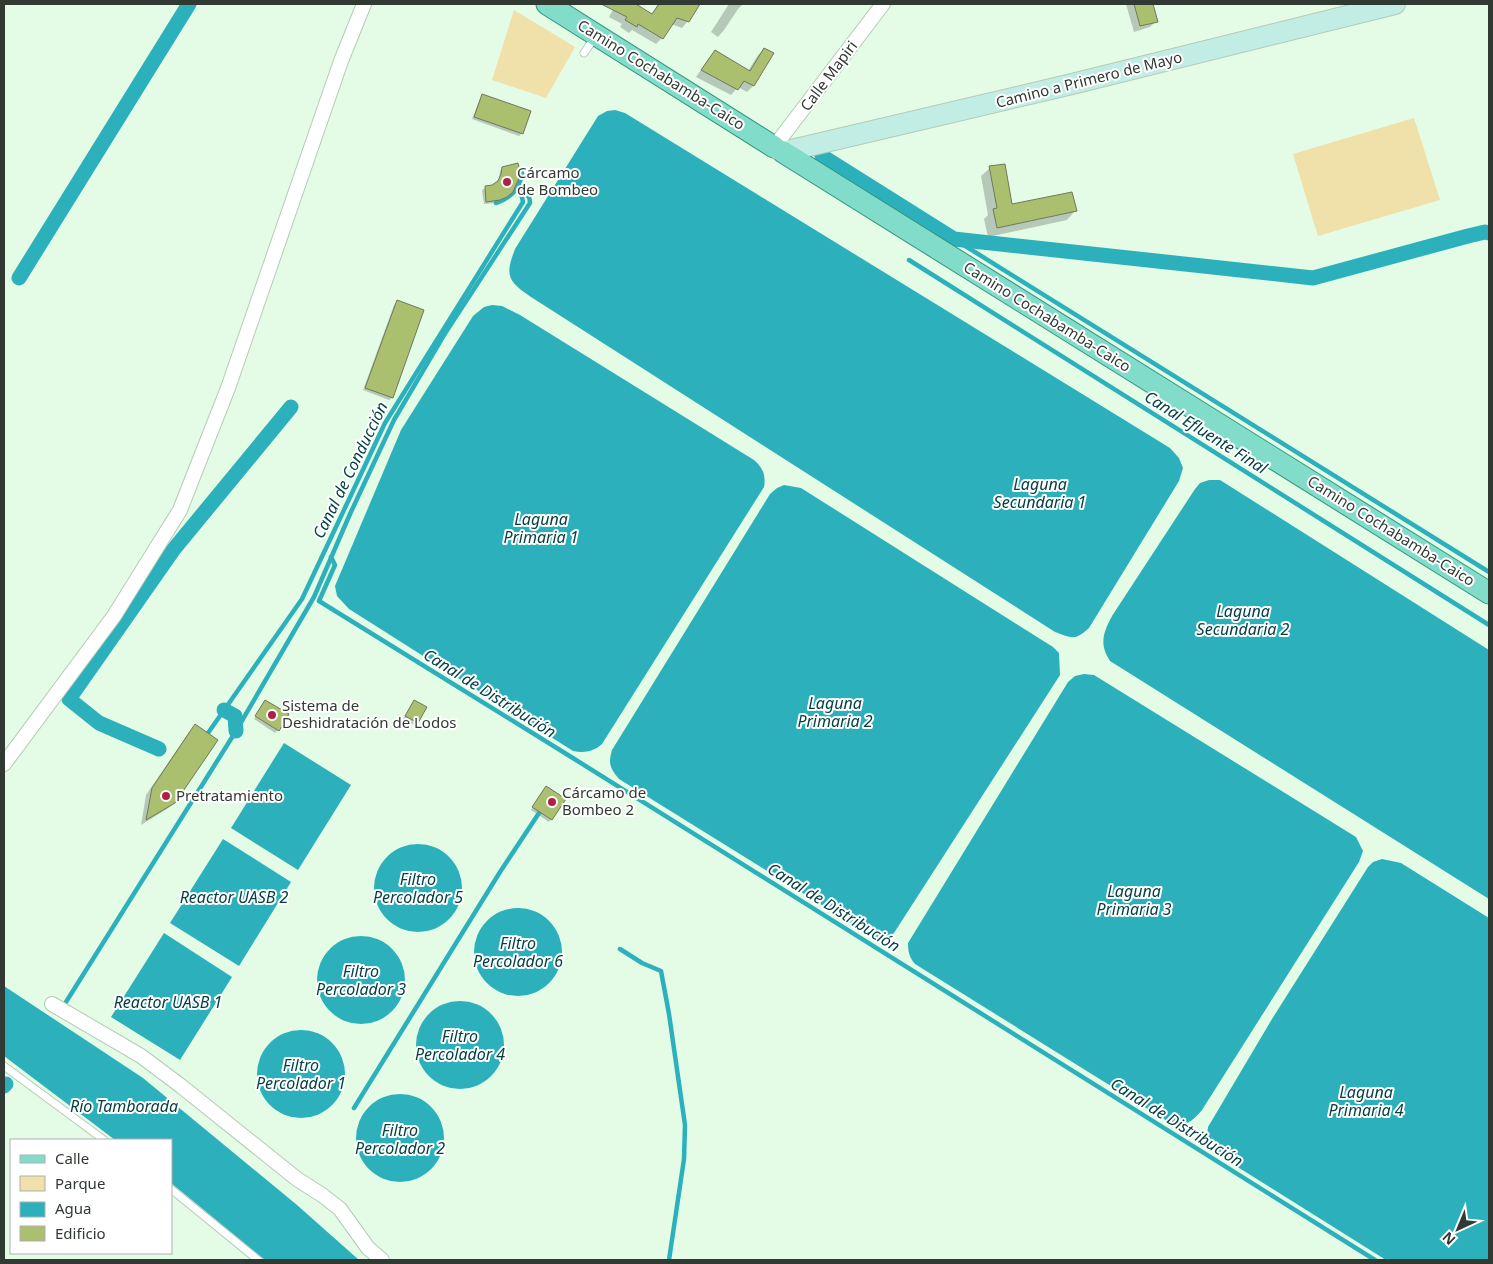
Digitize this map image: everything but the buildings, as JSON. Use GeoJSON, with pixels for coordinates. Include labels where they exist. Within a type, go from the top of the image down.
{"type":"FeatureCollection","features":[{"type":"Feature","properties":{"kind":"main road","name":"Camino Cochabamba-Caico"},"geometry":{"type":"LineString","coordinates":[[547,4],[1489,592]]}},
{"type":"Feature","properties":{"kind":"main road","name":"Camino a Primero de Mayo"},"geometry":{"type":"LineString","coordinates":[[779,150],[1081,82],[1395,4]]}},
{"type":"Feature","properties":{"kind":"street"},"geometry":{"type":"LineString","coordinates":[[4,764],[114,616],[180,510],[228,388],[341,61],[364,4]]}},
{"type":"Feature","properties":{"kind":"street","name":"Calle Mapiri"},"geometry":{"type":"LineString","coordinates":[[779,150],[883,4]]}},
{"type":"Feature","properties":{"kind":"street"},"geometry":{"type":"LineString","coordinates":[[52,1004],[141,1056],[297,1179],[322,1195],[340,1209],[368,1248],[382,1260]]}},
{"type":"Feature","properties":{"kind":"lane"},"geometry":{"type":"LineString","coordinates":[[584,53],[597,35]]}},
{"type":"Feature","properties":{"kind":"lane"},"geometry":{"type":"LineString","coordinates":[[4,1066],[103,1139]]}},
{"type":"Feature","properties":{"kind":"lane"},"geometry":{"type":"LineString","coordinates":[[172,1190],[258,1260]]}},
{"type":"Feature","properties":{"kind":"green space"},"geometry":{"type":"Polygon","coordinates":[[[514,10],[575,47],[546,98],[492,80],[514,10]]]}},
{"type":"Feature","properties":{"kind":"green space"},"geometry":{"type":"Polygon","coordinates":[[[1414,118],[1440,200],[1318,236],[1293,154],[1414,118]]]}},
{"type":"Feature","properties":{"kind":"water","name":"Laguna Secundaria 1"},"geometry":{"type":"Polygon","coordinates":[[[615,110],[625,113],[1170,448],[1179,458],[1183,468],[1179,481],[1089,628],[1077,637],[1055,632],[531,297],[513,282],[509,271],[515,249],[598,116],[607,111],[615,110]]]}},
{"type":"Feature","properties":{"kind":"water","name":"Laguna Primaria 1"},"geometry":{"type":"Polygon","coordinates":[[[492,305],[502,306],[520,315],[754,460],[762,469],[765,479],[764,487],[602,744],[588,751],[573,751],[349,609],[337,596],[335,586],[401,430],[473,316],[484,307],[492,305]]]}},
{"type":"Feature","properties":{"kind":"water","name":"Laguna Secundaria 2"},"geometry":{"type":"Polygon","coordinates":[[[1209,480],[1220,480],[1489,650],[1489,899],[1110,661],[1103,644],[1106,628],[1112,616],[1195,489],[1200,483],[1209,480]]]}},
{"type":"Feature","properties":{"kind":"water","name":"Laguna Primaria 2"},"geometry":{"type":"Polygon","coordinates":[[[784,485],[801,488],[1053,647],[1059,653],[1060,675],[894,933],[885,938],[875,938],[619,779],[611,766],[612,750],[770,494],[784,485]]]}},
{"type":"Feature","properties":{"kind":"water","name":"Laguna Primaria 3"},"geometry":{"type":"Polygon","coordinates":[[[1084,674],[1094,675],[1356,837],[1363,851],[1359,862],[1202,1110],[1193,1120],[1186,1124],[1172,1124],[915,964],[911,959],[909,951],[908,943],[1068,682],[1075,676],[1084,674]]]}},
{"type":"Feature","properties":{"kind":"water"},"geometry":{"type":"Polygon","coordinates":[[[284,743],[351,785],[298,870],[231,828],[284,743]]]}},
{"type":"Feature","properties":{"kind":"water","name":"Reactor UASB 2"},"geometry":{"type":"Polygon","coordinates":[[[223,839],[291,882],[239,966],[170,923],[223,839]]]}},
{"type":"Feature","properties":{"kind":"water","name":"Filtro Percolador 5"},"geometry":{"type":"Polygon","coordinates":[[[418,844],[435,847],[443,851],[455,863],[459,871],[462,888],[459,905],[455,913],[443,925],[435,929],[418,932],[401,929],[393,925],[381,913],[377,905],[374,888],[377,871],[381,863],[393,851],[401,847],[418,844]]]}},
{"type":"Feature","properties":{"kind":"water","name":"Laguna Primaria 4"},"geometry":{"type":"Polygon","coordinates":[[[1382,859],[1401,863],[1489,918],[1489,1260],[1386,1260],[1220,1156],[1210,1146],[1208,1140],[1208,1127],[1272,1019],[1368,867],[1373,862],[1382,859]]]}},
{"type":"Feature","properties":{"kind":"water","name":"Filtro Percolador 6"},"geometry":{"type":"Polygon","coordinates":[[[518,908],[535,911],[543,915],[555,927],[559,935],[562,952],[559,969],[555,977],[543,989],[535,993],[518,996],[501,993],[493,989],[481,977],[477,969],[474,952],[477,935],[481,927],[493,915],[501,911],[518,908]]]}},
{"type":"Feature","properties":{"kind":"water","name":"Reactor UASB 1"},"geometry":{"type":"Polygon","coordinates":[[[164,933],[232,977],[180,1060],[111,1017],[164,933]]]}},
{"type":"Feature","properties":{"kind":"water","name":"Filtro Percolador 3"},"geometry":{"type":"Polygon","coordinates":[[[361,936],[378,939],[386,943],[398,955],[402,963],[405,980],[402,997],[398,1005],[386,1017],[378,1021],[361,1024],[344,1021],[336,1017],[324,1005],[320,997],[317,980],[320,963],[324,955],[336,943],[344,939],[361,936]]]}},
{"type":"Feature","properties":{"kind":"water","name":"Río Tamborada"},"geometry":{"type":"Polygon","coordinates":[[[4,986],[143,1078],[297,1205],[359,1260],[265,1260],[172,1184],[172,1139],[114,1139],[4,1056],[4,986]]]}},
{"type":"Feature","properties":{"kind":"water","name":"Filtro Percolador 4"},"geometry":{"type":"Polygon","coordinates":[[[460,1001],[477,1004],[485,1008],[497,1020],[501,1028],[504,1045],[501,1062],[497,1070],[485,1082],[477,1086],[460,1089],[443,1086],[435,1082],[423,1070],[419,1062],[416,1045],[419,1028],[423,1020],[435,1008],[443,1004],[460,1001]]]}},
{"type":"Feature","properties":{"kind":"water","name":"Filtro Percolador 1"},"geometry":{"type":"Polygon","coordinates":[[[301,1030],[318,1033],[326,1037],[338,1049],[342,1057],[345,1074],[342,1091],[338,1099],[326,1111],[318,1115],[301,1118],[284,1115],[276,1111],[264,1099],[260,1091],[257,1074],[260,1057],[264,1049],[276,1037],[284,1033],[301,1030]]]}},
{"type":"Feature","properties":{"kind":"water","name":"Filtro Percolador 2"},"geometry":{"type":"Polygon","coordinates":[[[400,1094],[417,1097],[425,1101],[437,1113],[441,1121],[444,1138],[441,1155],[437,1163],[425,1175],[417,1179],[400,1182],[383,1179],[375,1175],[363,1163],[359,1155],[356,1138],[359,1121],[363,1113],[375,1101],[383,1097],[400,1094]]]}},
{"type":"Feature","properties":{"kind":"waterway"},"geometry":{"type":"LineString","coordinates":[[19,278],[189,4]]}},
{"type":"Feature","properties":{"kind":"waterway"},"geometry":{"type":"LineString","coordinates":[[822,156],[954,239],[1313,278],[1468,236],[1485,232],[1489,233]]}},
{"type":"Feature","properties":{"kind":"waterway","name":"Canal de Conducción"},"geometry":{"type":"LineString","coordinates":[[496,203],[514,192],[519,184],[522,173]]}},
{"type":"Feature","properties":{"kind":"waterway"},"geometry":{"type":"LineString","coordinates":[[66,1002],[236,731],[314,597],[394,420],[444,335],[530,203],[527,194],[519,190]]}},
{"type":"Feature","properties":{"kind":"waterway","name":"Canal de Conducción"},"geometry":{"type":"LineString","coordinates":[[208,733],[302,599],[385,423],[523,202],[518,191]]}},
{"type":"Feature","properties":{"kind":"waterway"},"geometry":{"type":"LineString","coordinates":[[954,239],[1489,572]]}},
{"type":"Feature","properties":{"kind":"waterway","name":"Canal Efluente Final"},"geometry":{"type":"LineString","coordinates":[[909,260],[1489,625]]}},
{"type":"Feature","properties":{"kind":"waterway"},"geometry":{"type":"LineString","coordinates":[[159,749],[99,723],[69,699],[174,549],[291,407]]}},
{"type":"Feature","properties":{"kind":"waterway","name":"Canal de Distribución"},"geometry":{"type":"LineString","coordinates":[[331,557],[335,565],[319,601],[1375,1260]]}},
{"type":"Feature","properties":{"kind":"waterway"},"geometry":{"type":"LineString","coordinates":[[224,710],[235,716],[236,731]]}},
{"type":"Feature","properties":{"kind":"waterway"},"geometry":{"type":"LineString","coordinates":[[354,1108],[500,872],[543,807]]}},
{"type":"Feature","properties":{"kind":"waterway"},"geometry":{"type":"LineString","coordinates":[[620,949],[642,963],[661,971],[669,1014],[685,1125],[684,1159],[669,1260]]}},
{"type":"Feature","properties":{"kind":"place","name":"Cárcamo de Bombeo"},"geometry":{"type":"Point","coordinates":[507,182]}},
{"type":"Feature","properties":{"kind":"place","name":"Sistema de Deshidratación de Lodos"},"geometry":{"type":"Point","coordinates":[272,715]}},
{"type":"Feature","properties":{"kind":"place","name":"Pretratamiento"},"geometry":{"type":"Point","coordinates":[166,796]}},
{"type":"Feature","properties":{"kind":"place","name":"Cárcamo de Bombeo 2"},"geometry":{"type":"Point","coordinates":[552,802]}}]}
